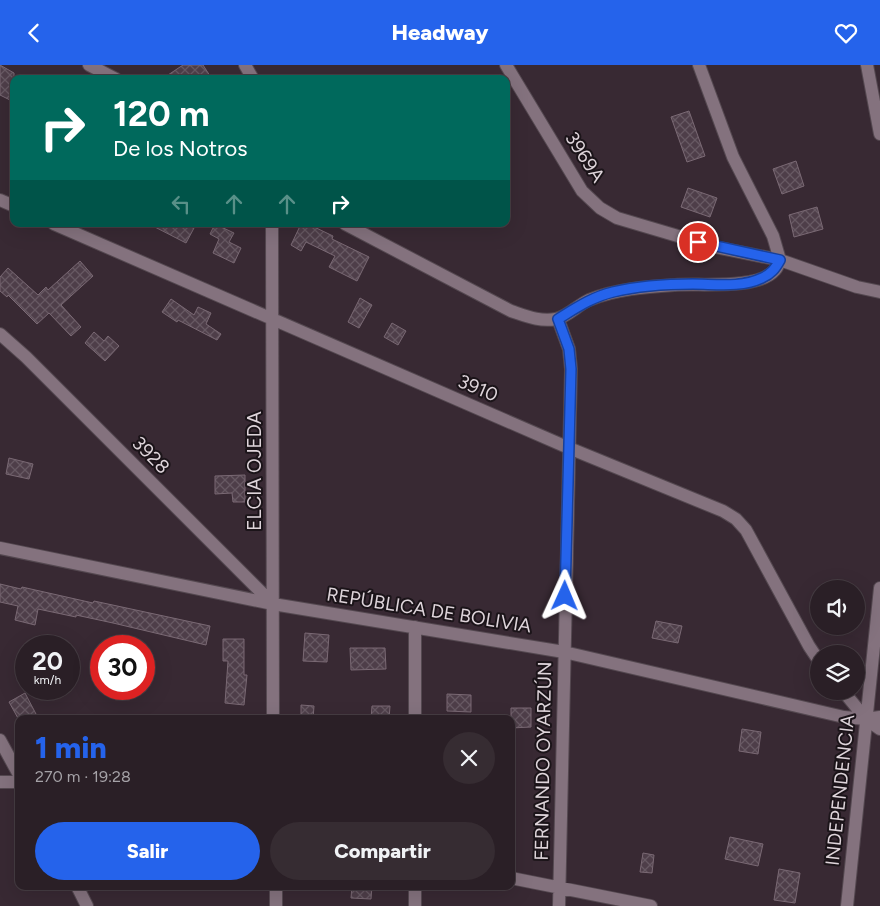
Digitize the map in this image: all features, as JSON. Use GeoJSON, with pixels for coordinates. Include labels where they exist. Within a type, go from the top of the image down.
{"type":"FeatureCollection","features":[{"type":"Feature","properties":{"kind":"street"},"geometry":{"type":"LineString","coordinates":[[89,65],[108,75]]}},
{"type":"Feature","properties":{"kind":"street","name":"3969A"},"geometry":{"type":"LineString","coordinates":[[506,65],[582,191],[600,208],[617,217],[715,247],[780,260],[857,287],[880,292]]}},
{"type":"Feature","properties":{"kind":"street"},"geometry":{"type":"LineString","coordinates":[[351,227],[511,311],[538,320],[558,319],[588,301],[614,292],[643,287],[745,283],[762,279],[774,271],[780,260],[773,236],[733,157],[700,65]]}},
{"type":"Feature","properties":{"kind":"street"},"geometry":{"type":"LineString","coordinates":[[867,65],[880,134]]}},
{"type":"Feature","properties":{"kind":"street","name":"3910"},"geometry":{"type":"LineString","coordinates":[[61,227],[569,448],[724,511],[736,519],[746,530],[810,648]]}},
{"type":"Feature","properties":{"kind":"street","name":"ELCIA OJEDA"},"geometry":{"type":"LineString","coordinates":[[272,227],[274,715]]}},
{"type":"Feature","properties":{"kind":"street","name":"FERNANDO OYARZÚN"},"geometry":{"type":"LineString","coordinates":[[558,319],[569,349],[571,369],[559,906]]}},
{"type":"Feature","properties":{"kind":"street","name":"3928"},"geometry":{"type":"LineString","coordinates":[[0,333],[273,604]]}},
{"type":"Feature","properties":{"kind":"street","name":"REPÚBLICA DE BOLIVIA"},"geometry":{"type":"LineString","coordinates":[[0,548],[273,604],[564,652],[844,717],[866,719],[880,717]]}},
{"type":"Feature","properties":{"kind":"street","name":"INDEPENDENCIA"},"geometry":{"type":"LineString","coordinates":[[847,906],[880,588]]}},
{"type":"Feature","properties":{"kind":"street"},"geometry":{"type":"LineString","coordinates":[[415,627],[415,715]]}},
{"type":"Feature","properties":{"kind":"street"},"geometry":{"type":"LineString","coordinates":[[850,700],[866,719],[880,729]]}},
{"type":"Feature","properties":{"kind":"street"},"geometry":{"type":"LineString","coordinates":[[0,740],[15,768]]}},
{"type":"Feature","properties":{"kind":"street"},"geometry":{"type":"LineString","coordinates":[[0,782],[15,782]]}},
{"type":"Feature","properties":{"kind":"street"},"geometry":{"type":"LineString","coordinates":[[515,879],[651,906]]}},
{"type":"Feature","properties":{"kind":"street"},"geometry":{"type":"LineString","coordinates":[[79,890],[87,906]]}},
{"type":"Feature","properties":{"kind":"street"},"geometry":{"type":"LineString","coordinates":[[276,890],[276,906]]}},
{"type":"Feature","properties":{"kind":"street"},"geometry":{"type":"LineString","coordinates":[[415,890],[415,906]]}},
{"type":"Feature","properties":{"kind":"building"},"geometry":{"type":"Polygon","coordinates":[[[0,65],[14,73],[14,75],[10,75],[10,100],[0,95],[0,65]]]}},
{"type":"Feature","properties":{"kind":"building"},"geometry":{"type":"Polygon","coordinates":[[[183,65],[203,65],[209,75],[168,75],[183,65]]]}},
{"type":"Feature","properties":{"kind":"building"},"geometry":{"type":"Polygon","coordinates":[[[689,111],[705,156],[687,162],[671,117],[689,111]]]}},
{"type":"Feature","properties":{"kind":"building"},"geometry":{"type":"Polygon","coordinates":[[[796,161],[804,186],[782,194],[773,169],[796,161]]]}},
{"type":"Feature","properties":{"kind":"building"},"geometry":{"type":"Polygon","coordinates":[[[688,188],[717,198],[710,217],[681,207],[688,188]]]}},
{"type":"Feature","properties":{"kind":"building"},"geometry":{"type":"Polygon","coordinates":[[[817,207],[823,229],[794,237],[789,215],[817,207]]]}},
{"type":"Feature","properties":{"kind":"building"},"geometry":{"type":"Polygon","coordinates":[[[155,227],[194,228],[186,243],[155,227]]]}},
{"type":"Feature","properties":{"kind":"building"},"geometry":{"type":"Polygon","coordinates":[[[214,227],[221,227],[234,233],[229,242],[241,248],[234,263],[213,253],[219,239],[210,234],[214,227]]]}},
{"type":"Feature","properties":{"kind":"building"},"geometry":{"type":"Polygon","coordinates":[[[300,227],[314,227],[333,236],[332,239],[369,257],[357,281],[329,267],[335,256],[306,242],[301,251],[291,245],[300,227]]]}},
{"type":"Feature","properties":{"kind":"building"},"geometry":{"type":"Polygon","coordinates":[[[80,261],[93,276],[61,305],[81,327],[71,336],[49,313],[37,324],[8,295],[7,297],[0,291],[0,277],[8,268],[38,295],[46,287],[48,290],[80,261]]]}},
{"type":"Feature","properties":{"kind":"building"},"geometry":{"type":"Polygon","coordinates":[[[360,298],[372,305],[359,328],[348,322],[360,298]]]}},
{"type":"Feature","properties":{"kind":"building"},"geometry":{"type":"Polygon","coordinates":[[[171,299],[194,315],[198,307],[211,313],[206,324],[221,334],[217,340],[178,320],[177,322],[162,312],[171,299]]]}},
{"type":"Feature","properties":{"kind":"building"},"geometry":{"type":"Polygon","coordinates":[[[392,323],[406,331],[398,345],[384,337],[392,323]]]}},
{"type":"Feature","properties":{"kind":"building"},"geometry":{"type":"Polygon","coordinates":[[[94,332],[104,341],[108,336],[119,346],[105,361],[85,343],[94,332]]]}},
{"type":"Feature","properties":{"kind":"building"},"geometry":{"type":"Polygon","coordinates":[[[9,458],[33,464],[29,479],[6,474],[9,458]]]}},
{"type":"Feature","properties":{"kind":"building"},"geometry":{"type":"Polygon","coordinates":[[[245,475],[245,502],[233,502],[232,493],[215,494],[215,476],[245,475]]]}},
{"type":"Feature","properties":{"kind":"building"},"geometry":{"type":"Polygon","coordinates":[[[0,584],[93,603],[94,601],[210,626],[206,645],[76,615],[76,617],[38,609],[35,625],[15,620],[18,606],[0,602],[0,584]]]}},
{"type":"Feature","properties":{"kind":"building"},"geometry":{"type":"Polygon","coordinates":[[[656,621],[682,626],[678,643],[652,638],[656,621]]]}},
{"type":"Feature","properties":{"kind":"building"},"geometry":{"type":"Polygon","coordinates":[[[305,633],[329,635],[327,662],[303,661],[305,633]]]}},
{"type":"Feature","properties":{"kind":"building"},"geometry":{"type":"Polygon","coordinates":[[[223,639],[244,639],[244,675],[247,675],[244,705],[225,703],[228,661],[223,661],[223,639]]]}},
{"type":"Feature","properties":{"kind":"building"},"geometry":{"type":"Polygon","coordinates":[[[350,648],[385,648],[386,669],[351,670],[350,648]]]}},
{"type":"Feature","properties":{"kind":"building"},"geometry":{"type":"Polygon","coordinates":[[[447,694],[471,695],[471,712],[447,711],[447,694]]]}},
{"type":"Feature","properties":{"kind":"building"},"geometry":{"type":"Polygon","coordinates":[[[15,699],[29,700],[36,714],[34,715],[16,715],[9,702],[15,699]]]}},
{"type":"Feature","properties":{"kind":"building"},"geometry":{"type":"Polygon","coordinates":[[[301,705],[314,706],[313,715],[301,715],[301,705]]]}},
{"type":"Feature","properties":{"kind":"building"},"geometry":{"type":"Polygon","coordinates":[[[372,706],[390,706],[389,715],[371,715],[372,706]]]}},
{"type":"Feature","properties":{"kind":"building"},"geometry":{"type":"Polygon","coordinates":[[[511,708],[531,708],[531,727],[515,728],[515,715],[511,715],[511,708]]]}},
{"type":"Feature","properties":{"kind":"building"},"geometry":{"type":"Polygon","coordinates":[[[742,729],[761,732],[758,754],[739,751],[742,729]]]}},
{"type":"Feature","properties":{"kind":"building"},"geometry":{"type":"Polygon","coordinates":[[[730,837],[763,844],[758,866],[725,859],[730,837]]]}},
{"type":"Feature","properties":{"kind":"building"},"geometry":{"type":"Polygon","coordinates":[[[643,853],[654,855],[652,873],[640,872],[643,853]]]}},
{"type":"Feature","properties":{"kind":"building"},"geometry":{"type":"Polygon","coordinates":[[[779,869],[800,873],[795,903],[774,900],[779,869]]]}},
{"type":"Feature","properties":{"kind":"building"},"geometry":{"type":"Polygon","coordinates":[[[352,890],[372,890],[371,899],[351,898],[352,890]]]}},
{"type":"Feature","properties":{"kind":"route"},"geometry":{"type":"LineString","coordinates":[[565,596],[571,369],[569,349],[558,319],[588,301],[614,292],[643,287],[745,283],[762,279],[774,271],[780,260],[698,242]]}}]}
